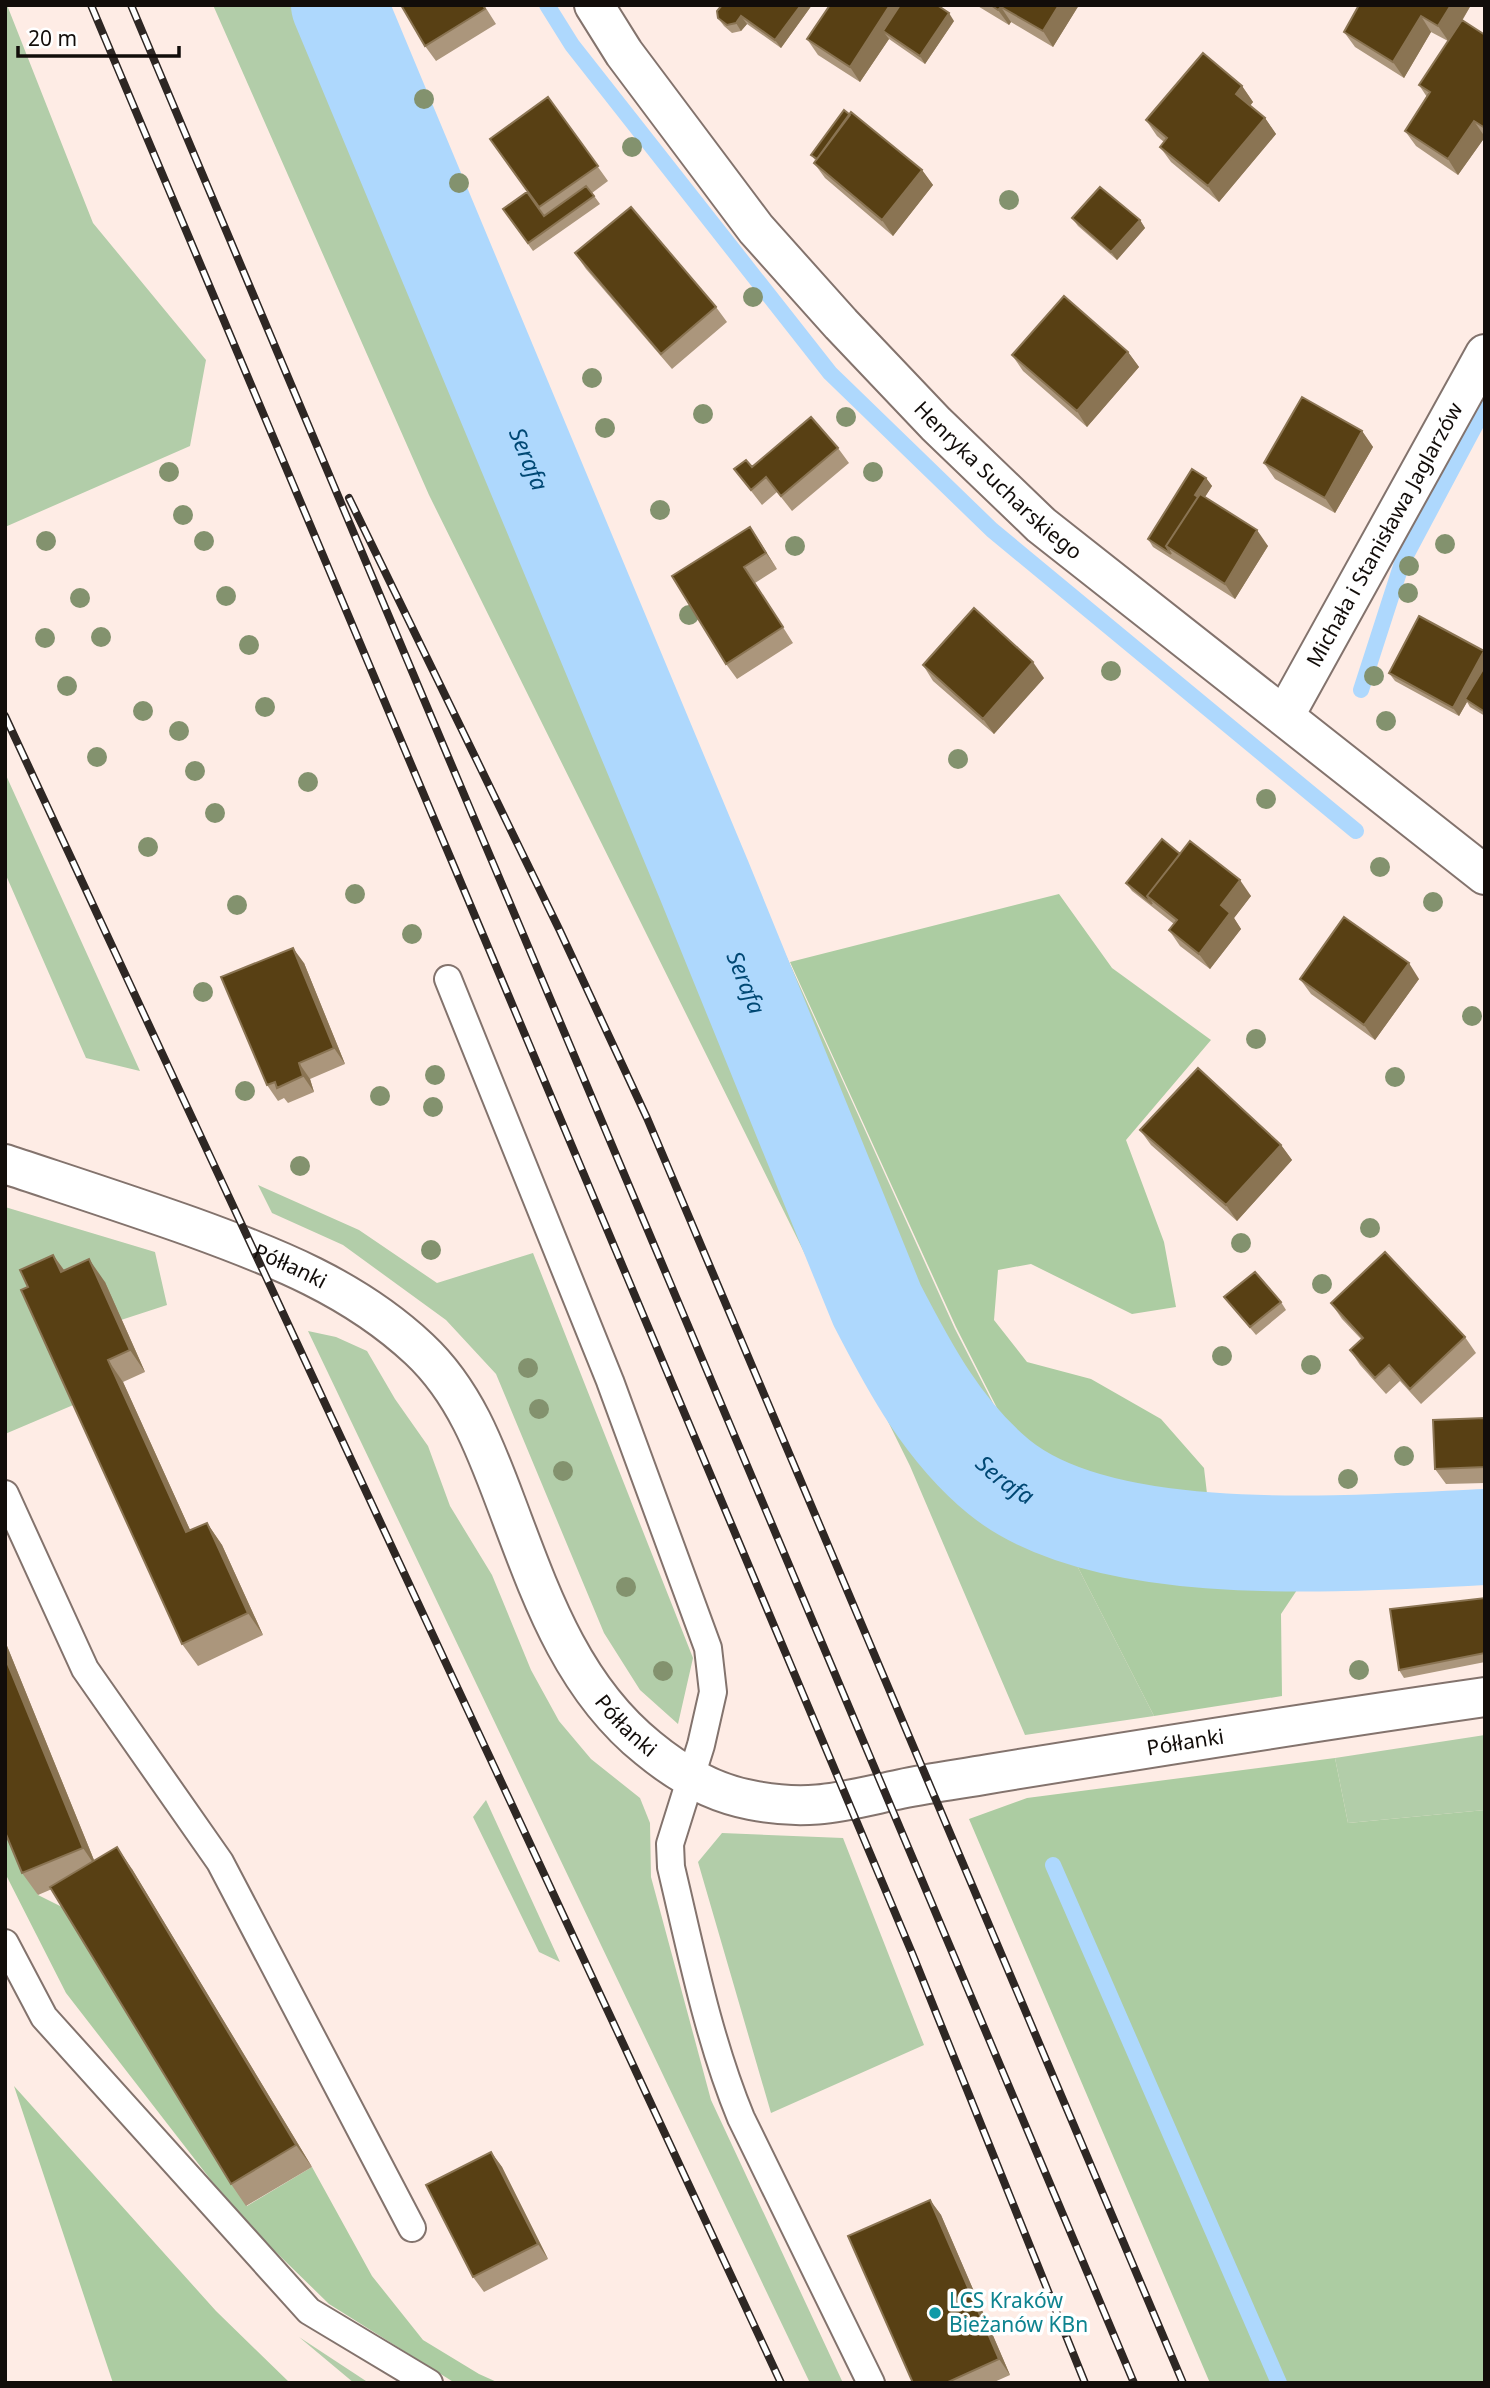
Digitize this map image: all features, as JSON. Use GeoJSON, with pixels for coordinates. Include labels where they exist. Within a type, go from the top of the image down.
{"type":"FeatureCollection","features":[{"type":"Feature","properties":{"kind":"street","name":"Henryka Sucharskiego"},"geometry":{"type":"LineString","coordinates":[[594,5],[624,52],[756,229],[936,424],[1041,524],[1485,875]]}},
{"type":"Feature","properties":{"kind":"street","name":"Michała i Stanisława Jaglarzów"},"geometry":{"type":"LineString","coordinates":[[1285,715],[1485,354]]}},
{"type":"Feature","properties":{"kind":"street","name":"Półłanki"},"geometry":{"type":"LineString","coordinates":[[5,1164],[124,1203],[285,1262],[372,1312],[421,1351],[443,1374],[475,1427],[489,1456],[539,1592],[557,1632],[594,1691],[629,1731],[663,1760],[690,1777],[744,1799],[791,1806],[825,1806],[929,1783],[1485,1697]]}},
{"type":"Feature","properties":{"kind":"lane"},"geometry":{"type":"LineString","coordinates":[[448,979],[610,1381],[702,1627],[712,1672],[713,1692],[701,1745],[670,1844],[670,1867],[717,2054],[741,2118],[872,2383]]}},
{"type":"Feature","properties":{"kind":"lane"},"geometry":{"type":"LineString","coordinates":[[5,1494],[85,1669],[220,1862],[412,2228]]}},
{"type":"Feature","properties":{"kind":"lane"},"geometry":{"type":"LineString","coordinates":[[5,1943],[44,2017],[309,2311],[429,2383]]}},
{"type":"Feature","properties":{"kind":"green space"},"geometry":{"type":"Polygon","coordinates":[[[5,5],[93,223],[206,360],[190,446],[5,527],[5,5]]]}},
{"type":"Feature","properties":{"kind":"green space"},"geometry":{"type":"Polygon","coordinates":[[[213,5],[356,5],[955,1329],[1033,1481],[1150,1503],[1485,1496],[1485,1568],[1332,1576],[1151,1570],[1066,1544],[1154,1716],[1025,1735],[910,1466],[429,495],[213,5]]]}},
{"type":"Feature","properties":{"kind":"green space"},"geometry":{"type":"Polygon","coordinates":[[[5,773],[140,1071],[86,1058],[5,873],[5,773]]]}},
{"type":"Feature","properties":{"kind":"green space"},"geometry":{"type":"Polygon","coordinates":[[[1059,894],[1112,968],[1211,1040],[1126,1140],[1164,1242],[1176,1307],[1132,1314],[1031,1264],[998,1270],[994,1320],[1027,1362],[1091,1379],[1161,1419],[1204,1468],[1208,1502],[1150,1503],[1034,1481],[956,1327],[790,962],[1059,894]]]}},
{"type":"Feature","properties":{"kind":"green space"},"geometry":{"type":"Polygon","coordinates":[[[258,1185],[359,1230],[437,1283],[533,1253],[693,1658],[678,1724],[640,1690],[604,1633],[496,1374],[446,1320],[343,1245],[272,1213],[258,1185]]]}},
{"type":"Feature","properties":{"kind":"green space"},"geometry":{"type":"Polygon","coordinates":[[[5,1207],[155,1252],[167,1305],[121,1320],[78,1403],[5,1434],[5,1207]]]}},
{"type":"Feature","properties":{"kind":"green space"},"geometry":{"type":"Polygon","coordinates":[[[308,1331],[336,1337],[367,1351],[395,1399],[428,1446],[450,1506],[492,1575],[531,1670],[559,1721],[591,1759],[640,1798],[650,1823],[651,1877],[711,2100],[843,2383],[810,2383],[308,1331]]]}},
{"type":"Feature","properties":{"kind":"green space"},"geometry":{"type":"Polygon","coordinates":[[[1066,1544],[1151,1570],[1307,1575],[1281,1614],[1282,1696],[1154,1716],[1066,1544]]]}},
{"type":"Feature","properties":{"kind":"green space"},"geometry":{"type":"Polygon","coordinates":[[[1485,1735],[1485,1810],[1348,1823],[1335,1758],[1485,1735]]]}},
{"type":"Feature","properties":{"kind":"green space"},"geometry":{"type":"Polygon","coordinates":[[[1335,1758],[1348,1823],[1485,1810],[1485,2383],[1210,2383],[969,1819],[1027,1798],[1335,1758]]]}},
{"type":"Feature","properties":{"kind":"green space"},"geometry":{"type":"Polygon","coordinates":[[[486,1800],[560,1962],[539,1952],[473,1817],[486,1800]]]}},
{"type":"Feature","properties":{"kind":"green space"},"geometry":{"type":"Polygon","coordinates":[[[5,1815],[38,1895],[66,1909],[247,2206],[312,2167],[372,2276],[423,2340],[499,2383],[455,2383],[329,2304],[238,2215],[66,1993],[5,1873],[5,1815]]]}},
{"type":"Feature","properties":{"kind":"green space"},"geometry":{"type":"Polygon","coordinates":[[[722,1833],[843,1838],[924,2045],[771,2113],[698,1862],[722,1833]]]}},
{"type":"Feature","properties":{"kind":"green space"},"geometry":{"type":"Polygon","coordinates":[[[14,2086],[216,2311],[290,2383],[113,2383],[14,2086]]]}},
{"type":"Feature","properties":{"kind":"green space"},"geometry":{"type":"Polygon","coordinates":[[[299,2337],[369,2383],[354,2383],[299,2337]]]}},
{"type":"Feature","properties":{"kind":"building"},"geometry":{"type":"Polygon","coordinates":[[[401,5],[483,5],[485,9],[425,46],[401,5]]]}},
{"type":"Feature","properties":{"kind":"building"},"geometry":{"type":"Polygon","coordinates":[[[722,5],[801,5],[775,40],[741,16],[736,23],[727,25],[718,18],[717,11],[722,5]]]}},
{"type":"Feature","properties":{"kind":"building"},"geometry":{"type":"Polygon","coordinates":[[[830,5],[890,5],[850,67],[807,39],[830,5]]]}},
{"type":"Feature","properties":{"kind":"building"},"geometry":{"type":"Polygon","coordinates":[[[900,5],[937,5],[949,13],[920,56],[883,31],[900,5]]]}},
{"type":"Feature","properties":{"kind":"building"},"geometry":{"type":"Polygon","coordinates":[[[991,5],[1059,5],[1043,31],[1001,7],[998,10],[991,5]]]}},
{"type":"Feature","properties":{"kind":"building"},"geometry":{"type":"Polygon","coordinates":[[[1359,5],[1451,5],[1438,26],[1421,16],[1393,62],[1344,32],[1359,5]]]}},
{"type":"Feature","properties":{"kind":"building"},"geometry":{"type":"Polygon","coordinates":[[[1462,20],[1485,35],[1485,128],[1474,121],[1448,159],[1405,131],[1430,92],[1419,85],[1462,20]]]}},
{"type":"Feature","properties":{"kind":"building"},"geometry":{"type":"Polygon","coordinates":[[[1203,53],[1242,86],[1236,94],[1265,118],[1208,186],[1160,147],[1167,138],[1146,120],[1203,53]]]}},
{"type":"Feature","properties":{"kind":"building"},"geometry":{"type":"Polygon","coordinates":[[[548,97],[598,166],[539,207],[490,139],[548,97]]]}},
{"type":"Feature","properties":{"kind":"building"},"geometry":{"type":"Polygon","coordinates":[[[844,110],[850,115],[817,159],[811,155],[844,110]]]}},
{"type":"Feature","properties":{"kind":"building"},"geometry":{"type":"Polygon","coordinates":[[[851,112],[922,170],[882,220],[814,163],[851,112]]]}},
{"type":"Feature","properties":{"kind":"building"},"geometry":{"type":"Polygon","coordinates":[[[586,186],[594,196],[528,243],[503,209],[527,192],[544,216],[586,186]]]}},
{"type":"Feature","properties":{"kind":"building"},"geometry":{"type":"Polygon","coordinates":[[[1100,187],[1140,220],[1111,252],[1072,218],[1100,187]]]}},
{"type":"Feature","properties":{"kind":"building"},"geometry":{"type":"Polygon","coordinates":[[[631,207],[716,307],[661,354],[575,253],[631,207]]]}},
{"type":"Feature","properties":{"kind":"building"},"geometry":{"type":"Polygon","coordinates":[[[1064,296],[1128,352],[1077,411],[1012,355],[1064,296]]]}},
{"type":"Feature","properties":{"kind":"building"},"geometry":{"type":"Polygon","coordinates":[[[1302,397],[1362,431],[1325,498],[1264,463],[1302,397]]]}},
{"type":"Feature","properties":{"kind":"building"},"geometry":{"type":"Polygon","coordinates":[[[811,417],[838,448],[781,496],[766,477],[751,490],[734,469],[746,460],[752,467],[811,417]]]}},
{"type":"Feature","properties":{"kind":"building"},"geometry":{"type":"Polygon","coordinates":[[[1192,469],[1206,478],[1195,495],[1198,497],[1166,546],[1171,554],[1148,539],[1192,469]]]}},
{"type":"Feature","properties":{"kind":"building"},"geometry":{"type":"Polygon","coordinates":[[[1200,494],[1257,530],[1225,584],[1166,546],[1200,494]]]}},
{"type":"Feature","properties":{"kind":"building"},"geometry":{"type":"Polygon","coordinates":[[[750,527],[766,553],[744,567],[783,627],[726,664],[672,576],[750,527]]]}},
{"type":"Feature","properties":{"kind":"building"},"geometry":{"type":"Polygon","coordinates":[[[974,608],[1033,662],[983,719],[923,665],[974,608]]]}},
{"type":"Feature","properties":{"kind":"building"},"geometry":{"type":"Polygon","coordinates":[[[1419,616],[1484,651],[1453,708],[1389,673],[1419,616]]]}},
{"type":"Feature","properties":{"kind":"building"},"geometry":{"type":"Polygon","coordinates":[[[1485,666],[1485,712],[1465,699],[1485,666]]]}},
{"type":"Feature","properties":{"kind":"building"},"geometry":{"type":"Polygon","coordinates":[[[1162,839],[1180,854],[1147,896],[1152,904],[1126,883],[1162,839]]]}},
{"type":"Feature","properties":{"kind":"building"},"geometry":{"type":"Polygon","coordinates":[[[1190,841],[1240,880],[1221,905],[1230,913],[1199,954],[1169,930],[1177,920],[1147,896],[1190,841]]]}},
{"type":"Feature","properties":{"kind":"building"},"geometry":{"type":"Polygon","coordinates":[[[1344,917],[1409,963],[1364,1025],[1300,979],[1344,917]]]}},
{"type":"Feature","properties":{"kind":"building"},"geometry":{"type":"Polygon","coordinates":[[[293,948],[334,1048],[299,1063],[303,1076],[277,1088],[275,1082],[267,1085],[221,977],[293,948]]]}},
{"type":"Feature","properties":{"kind":"building"},"geometry":{"type":"Polygon","coordinates":[[[1198,1068],[1281,1145],[1226,1205],[1140,1130],[1198,1068]]]}},
{"type":"Feature","properties":{"kind":"building"},"geometry":{"type":"Polygon","coordinates":[[[1385,1252],[1465,1337],[1410,1389],[1389,1365],[1375,1378],[1350,1350],[1363,1338],[1331,1303],[1385,1252]]]}},
{"type":"Feature","properties":{"kind":"building"},"geometry":{"type":"Polygon","coordinates":[[[53,1255],[61,1272],[89,1259],[130,1350],[108,1360],[186,1532],[207,1523],[248,1613],[182,1644],[21,1290],[28,1287],[20,1270],[53,1255]]]}},
{"type":"Feature","properties":{"kind":"building"},"geometry":{"type":"Polygon","coordinates":[[[1255,1272],[1281,1302],[1250,1327],[1224,1297],[1255,1272]]]}},
{"type":"Feature","properties":{"kind":"building"},"geometry":{"type":"Polygon","coordinates":[[[1485,1418],[1485,1467],[1435,1469],[1433,1420],[1485,1418]]]}},
{"type":"Feature","properties":{"kind":"building"},"geometry":{"type":"Polygon","coordinates":[[[1485,1598],[1485,1653],[1399,1670],[1390,1609],[1485,1598]]]}},
{"type":"Feature","properties":{"kind":"building"},"geometry":{"type":"Polygon","coordinates":[[[5,1657],[83,1848],[22,1873],[5,1832],[5,1657]]]}},
{"type":"Feature","properties":{"kind":"building"},"geometry":{"type":"Polygon","coordinates":[[[117,1847],[296,2145],[231,2184],[50,1887],[117,1847]]]}},
{"type":"Feature","properties":{"kind":"building"},"geometry":{"type":"Polygon","coordinates":[[[491,2152],[538,2244],[473,2277],[426,2185],[491,2152]]]}},
{"type":"Feature","properties":{"kind":"building","name":"LCS Kraków Bieżanów KBn"},"geometry":{"type":"Polygon","coordinates":[[[930,2200],[999,2359],[946,2383],[913,2383],[848,2236],[930,2200]]]}},
{"type":"Feature","properties":{"kind":"waterway","name":"Serafa"},"geometry":{"type":"LineString","coordinates":[[339,5],[704,880],[877,1305],[915,1375],[944,1419],[979,1459],[999,1477],[1045,1505],[1101,1524],[1165,1536],[1232,1542],[1301,1544],[1485,1537]]}},
{"type":"Feature","properties":{"kind":"waterway"},"geometry":{"type":"LineString","coordinates":[[547,5],[572,45],[830,373],[992,530],[1356,831]]}},
{"type":"Feature","properties":{"kind":"waterway"},"geometry":{"type":"LineString","coordinates":[[1361,690],[1402,563],[1485,407]]}},
{"type":"Feature","properties":{"kind":"waterway"},"geometry":{"type":"LineString","coordinates":[[1053,1865],[1279,2383]]}},
{"type":"Feature","properties":{"kind":"railway"},"geometry":{"type":"LineString","coordinates":[[91,5],[912,1953],[1085,2383]]}},
{"type":"Feature","properties":{"kind":"railway"},"geometry":{"type":"LineString","coordinates":[[131,5],[1134,2383]]}},
{"type":"Feature","properties":{"kind":"railway"},"geometry":{"type":"LineString","coordinates":[[349,498],[560,931],[647,1118],[1183,2383]]}},
{"type":"Feature","properties":{"kind":"railway"},"geometry":{"type":"LineString","coordinates":[[5,716],[781,2383]]}},
{"type":"Feature","properties":{"kind":"place","name":"LCS Kraków Bieżanów KBn"},"geometry":{"type":"Point","coordinates":[935,2313]}}]}
